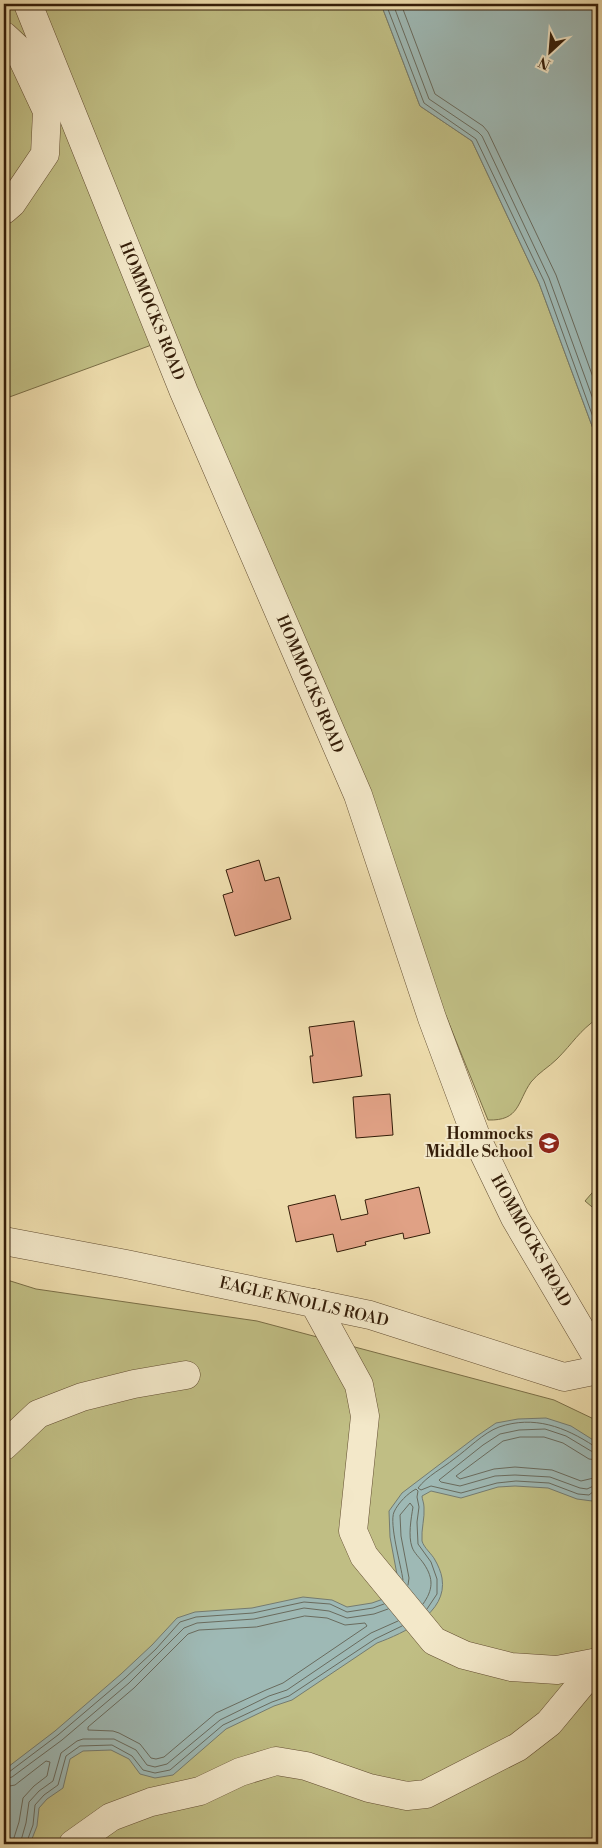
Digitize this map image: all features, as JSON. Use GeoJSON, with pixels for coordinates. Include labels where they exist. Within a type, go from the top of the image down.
{"type":"FeatureCollection","features":[{"type":"Feature","properties":{"kind":"street","name":"HOMMOCKS ROAD"},"geometry":{"type":"LineString","coordinates":[[28,4],[184,392],[358,796],[432,1018],[476,1139],[515,1218],[598,1359]]}},
{"type":"Feature","properties":{"kind":"street"},"geometry":{"type":"LineString","coordinates":[[4,36],[18,49],[47,112],[45,154],[12,203],[4,210]]}},
{"type":"Feature","properties":{"kind":"street","name":"EAGLE KNOLLS ROAD"},"geometry":{"type":"LineString","coordinates":[[4,1241],[126,1264],[370,1315],[564,1377],[598,1370]]}},
{"type":"Feature","properties":{"kind":"street"},"geometry":{"type":"LineString","coordinates":[[314,1303],[359,1385],[365,1416],[353,1530],[364,1556],[434,1641],[464,1655],[511,1667],[557,1670],[598,1663]]}},
{"type":"Feature","properties":{"kind":"street"},"geometry":{"type":"LineString","coordinates":[[4,1446],[38,1414],[82,1397],[134,1384],[186,1375]]}},
{"type":"Feature","properties":{"kind":"street"},"geometry":{"type":"LineString","coordinates":[[73,1844],[111,1817],[151,1802],[200,1791],[240,1772],[276,1760],[306,1766],[369,1788],[407,1796],[426,1794],[518,1747],[549,1723],[598,1663]]}},
{"type":"Feature","properties":{"kind":"shaded area"},"geometry":{"type":"Polygon","coordinates":[[[4,4],[381,4],[420,106],[472,141],[539,283],[598,442],[598,1018],[581,1032],[557,1059],[531,1082],[516,1109],[506,1117],[488,1120],[173,340],[157,343],[4,399],[4,4]]]}},
{"type":"Feature","properties":{"kind":"shaded area"},"geometry":{"type":"Polygon","coordinates":[[[598,1186],[598,1212],[585,1201],[598,1186]]]}},
{"type":"Feature","properties":{"kind":"shaded area"},"geometry":{"type":"Polygon","coordinates":[[[4,1279],[36,1289],[257,1321],[554,1400],[598,1421],[598,1844],[4,1844],[4,1279]]]}},
{"type":"Feature","properties":{"kind":"water"},"geometry":{"type":"Polygon","coordinates":[[[381,4],[598,4],[598,442],[539,283],[472,141],[420,106],[381,4]]]}},
{"type":"Feature","properties":{"kind":"water"},"geometry":{"type":"Polygon","coordinates":[[[546,1418],[571,1426],[598,1443],[598,1494],[592,1501],[577,1499],[548,1488],[515,1486],[498,1487],[461,1498],[431,1491],[422,1496],[424,1511],[422,1541],[439,1569],[442,1578],[442,1590],[438,1602],[422,1620],[399,1634],[377,1643],[292,1700],[274,1706],[226,1729],[173,1775],[155,1778],[140,1774],[129,1759],[111,1750],[83,1751],[70,1759],[63,1788],[47,1799],[39,1808],[37,1826],[30,1844],[4,1844],[4,1770],[55,1731],[121,1674],[177,1618],[195,1612],[252,1608],[303,1597],[332,1600],[347,1607],[372,1603],[386,1598],[398,1580],[390,1537],[389,1511],[402,1493],[496,1423],[518,1419],[546,1418]]]}},
{"type":"Feature","properties":{"kind":"building"},"geometry":{"type":"Polygon","coordinates":[[[259,860],[265,881],[279,877],[291,919],[235,936],[223,895],[233,892],[226,870],[259,860]]]}},
{"type":"Feature","properties":{"kind":"building"},"geometry":{"type":"Polygon","coordinates":[[[354,1021],[362,1076],[313,1083],[310,1056],[313,1056],[309,1027],[354,1021]]]}},
{"type":"Feature","properties":{"kind":"building"},"geometry":{"type":"Polygon","coordinates":[[[390,1094],[393,1135],[356,1138],[353,1097],[390,1094]]]}},
{"type":"Feature","properties":{"kind":"building"},"geometry":{"type":"Polygon","coordinates":[[[419,1187],[430,1233],[404,1239],[403,1233],[365,1242],[366,1245],[337,1252],[333,1234],[296,1242],[288,1206],[335,1195],[341,1220],[368,1214],[365,1200],[419,1187]]]}},
{"type":"Feature","properties":{"kind":"place","name":"Hommocks Middle School"},"geometry":{"type":"Point","coordinates":[549,1143]}}]}
